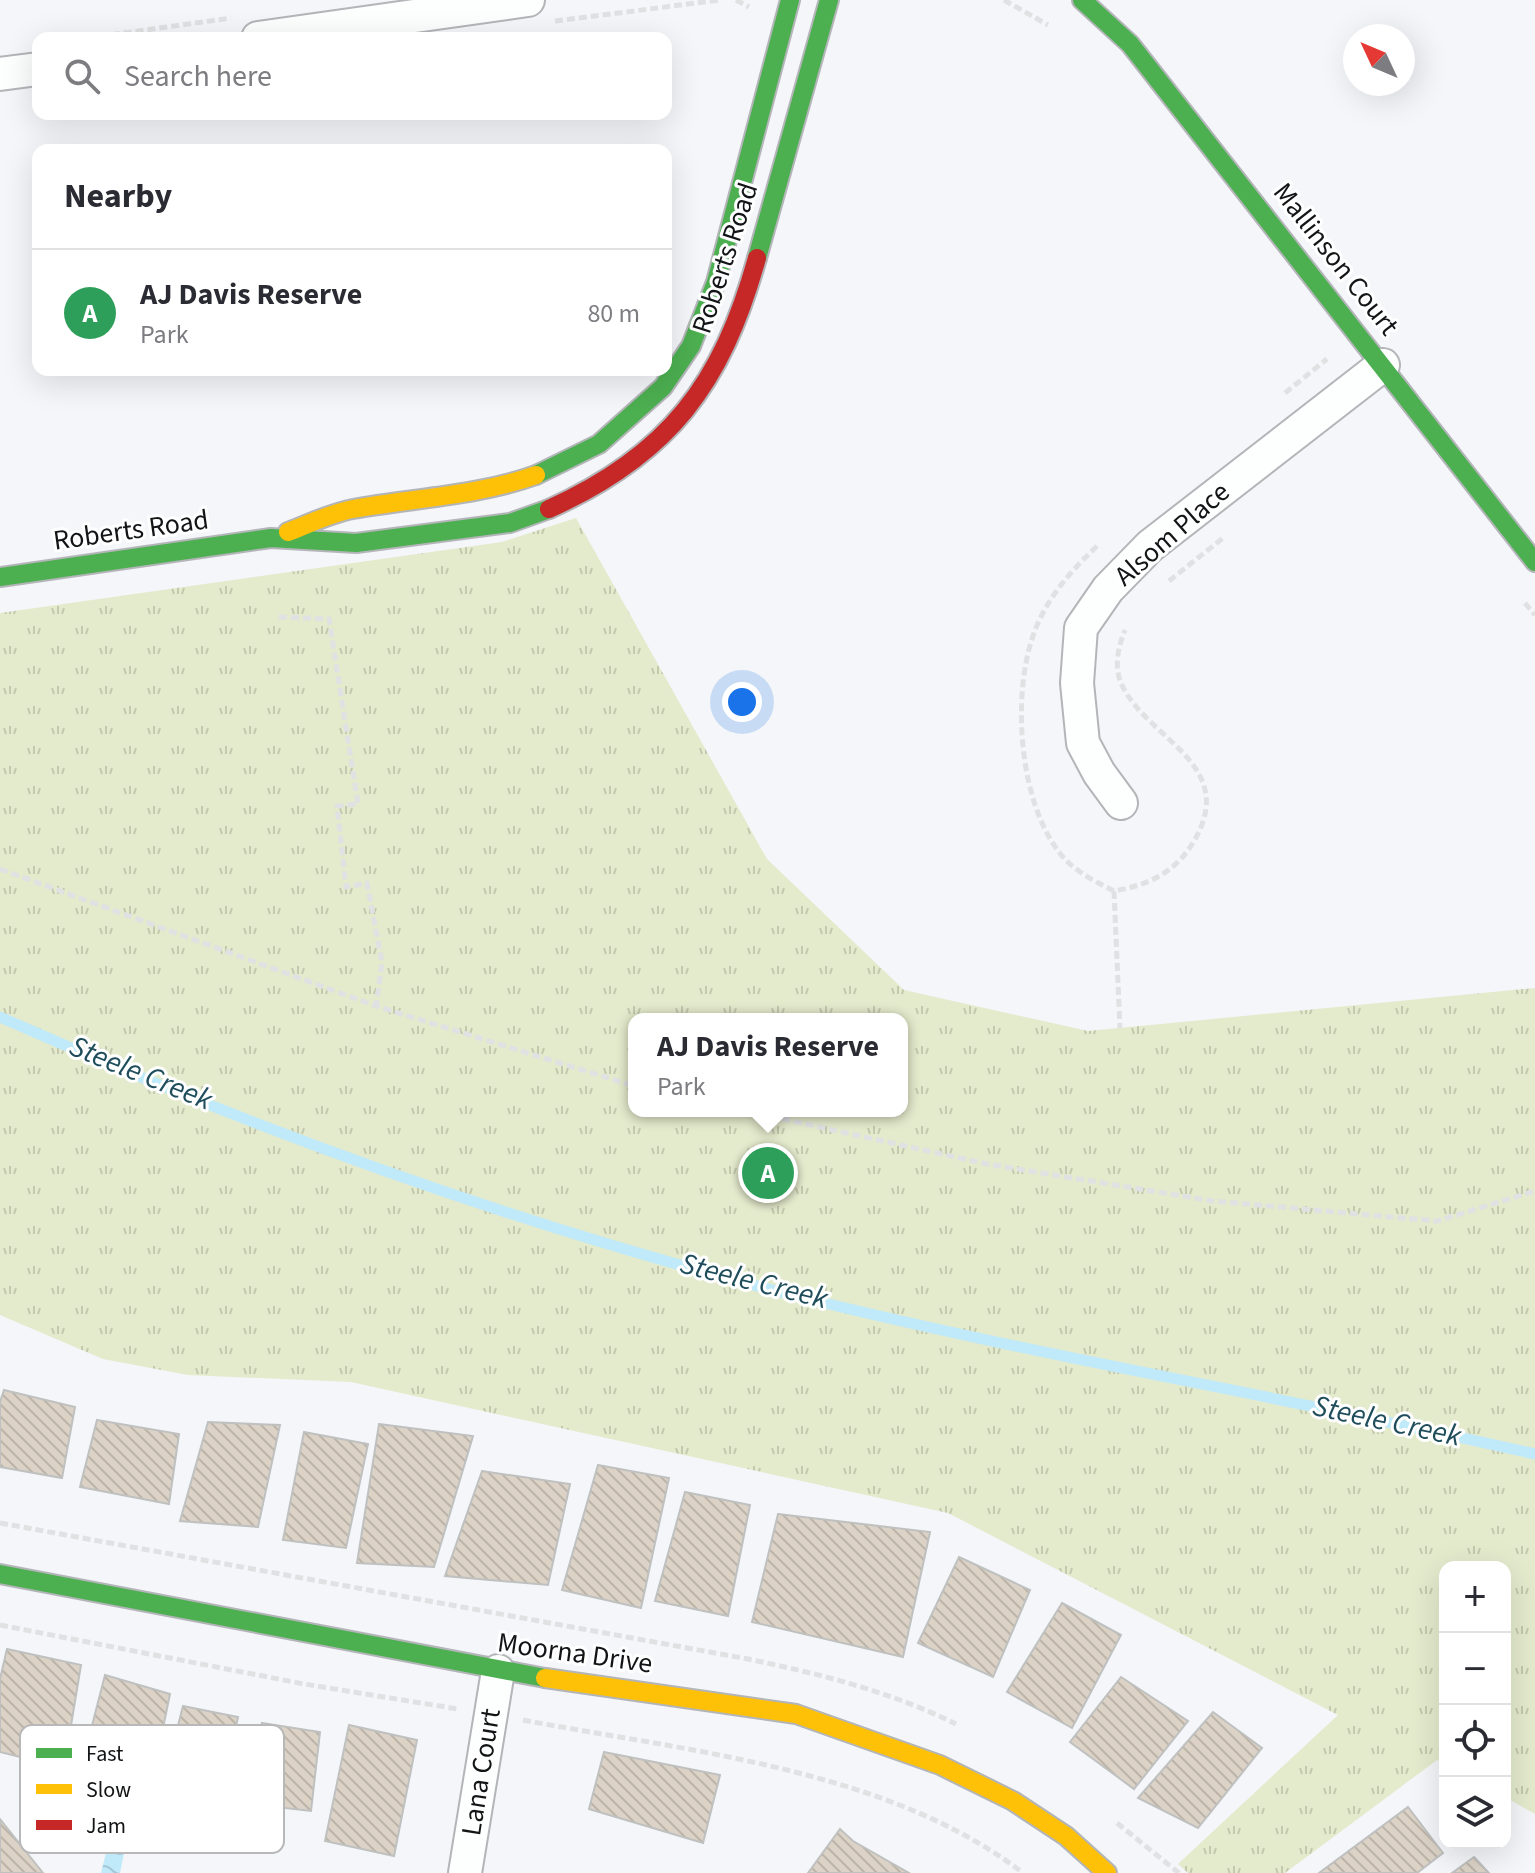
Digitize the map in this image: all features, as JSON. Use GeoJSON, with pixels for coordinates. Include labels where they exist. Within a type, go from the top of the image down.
{"type":"FeatureCollection","features":[{"type":"Feature","properties":{"kind":"street","name":"Roberts Road"},"geometry":{"type":"LineString","coordinates":[[672,374],[691,346],[716,282],[790,0]]}},
{"type":"Feature","properties":{"kind":"street","name":"Roberts Road"},"geometry":{"type":"LineString","coordinates":[[0,577],[271,538],[356,543],[510,523],[587,492],[657,443],[680,420],[712,375],[744,306],[829,0]]}},
{"type":"Feature","properties":{"kind":"street","name":"Mallinson Court"},"geometry":{"type":"LineString","coordinates":[[1082,0],[1130,44],[1535,562]]}},
{"type":"Feature","properties":{"kind":"street"},"geometry":{"type":"LineString","coordinates":[[252,27],[535,12]]}},
{"type":"Feature","properties":{"kind":"street"},"geometry":{"type":"LineString","coordinates":[[0,74],[32,70]]}},
{"type":"Feature","properties":{"kind":"street","name":"Alsom Place"},"geometry":{"type":"LineString","coordinates":[[1121,803],[1083,743],[1077,683],[1081,628],[1108,589],[1150,546],[1383,365]]}},
{"type":"Feature","properties":{"kind":"street","name":"Roberts Road"},"geometry":{"type":"LineString","coordinates":[[271,538],[349,510],[508,485],[550,470],[599,444],[663,387],[671,376]]}},
{"type":"Feature","properties":{"kind":"street","name":"Moorna Drive"},"geometry":{"type":"LineString","coordinates":[[0,1574],[498,1671],[796,1714],[940,1765],[1013,1801],[1066,1836],[1107,1873]]}},
{"type":"Feature","properties":{"kind":"street","name":"Lana Court"},"geometry":{"type":"LineString","coordinates":[[465,1873],[498,1671]]}},
{"type":"Feature","properties":{"kind":"path"},"geometry":{"type":"LineString","coordinates":[[535,12],[720,0]]}},
{"type":"Feature","properties":{"kind":"path"},"geometry":{"type":"LineString","coordinates":[[177,32],[252,27]]}},
{"type":"Feature","properties":{"kind":"path"},"geometry":{"type":"LineString","coordinates":[[1282,395],[1331,356]]}},
{"type":"Feature","properties":{"kind":"path"},"geometry":{"type":"LineString","coordinates":[[1157,591],[1230,532]]}},
{"type":"Feature","properties":{"kind":"path"},"geometry":{"type":"LineString","coordinates":[[1101,541],[1067,574],[1038,624],[1021,687],[1022,748],[1034,800],[1055,848],[1085,877],[1114,891],[1163,876],[1185,856],[1204,823],[1205,791],[1191,759],[1135,705],[1121,683],[1116,661],[1123,632],[1131,622]]}},
{"type":"Feature","properties":{"kind":"path"},"geometry":{"type":"LineString","coordinates":[[279,617],[329,619],[358,804],[337,806],[346,887],[367,883],[382,963],[376,1006]]}},
{"type":"Feature","properties":{"kind":"path"},"geometry":{"type":"LineString","coordinates":[[0,869],[376,1006],[628,1084]]}},
{"type":"Feature","properties":{"kind":"path"},"geometry":{"type":"LineString","coordinates":[[1114,891],[1120,1028]]}},
{"type":"Feature","properties":{"kind":"path"},"geometry":{"type":"LineString","coordinates":[[774,1117],[987,1164],[1213,1201],[1437,1221],[1535,1191]]}},
{"type":"Feature","properties":{"kind":"green space"},"geometry":{"type":"Polygon","coordinates":[[[576,518],[767,859],[904,990],[1088,1031],[1535,988],[1535,1814],[1511,1800],[1511,1561],[1439,1561],[1439,1761],[1285,1873],[1188,1873],[1178,1864],[1338,1715],[948,1513],[351,1382],[188,1375],[103,1359],[0,1315],[0,613],[502,542],[576,518]]]}},
{"type":"Feature","properties":{"kind":"water"},"geometry":{"type":"Polygon","coordinates":[[[106,1853],[124,1853],[120,1873],[101,1873],[106,1853]]]}},
{"type":"Feature","properties":{"kind":"building"},"geometry":{"type":"Polygon","coordinates":[[[4,1390],[75,1407],[62,1478],[0,1467],[0,1402],[4,1390]]]}},
{"type":"Feature","properties":{"kind":"building"},"geometry":{"type":"Polygon","coordinates":[[[97,1420],[179,1434],[169,1504],[80,1487],[97,1420]]]}},
{"type":"Feature","properties":{"kind":"building"},"geometry":{"type":"Polygon","coordinates":[[[208,1422],[280,1425],[258,1527],[180,1521],[208,1422]]]}},
{"type":"Feature","properties":{"kind":"building"},"geometry":{"type":"Polygon","coordinates":[[[379,1424],[473,1436],[434,1567],[357,1563],[379,1424]]]}},
{"type":"Feature","properties":{"kind":"building"},"geometry":{"type":"Polygon","coordinates":[[[304,1432],[368,1444],[346,1548],[283,1540],[304,1432]]]}},
{"type":"Feature","properties":{"kind":"building"},"geometry":{"type":"Polygon","coordinates":[[[598,1465],[669,1478],[641,1608],[562,1590],[598,1465]]]}},
{"type":"Feature","properties":{"kind":"building"},"geometry":{"type":"Polygon","coordinates":[[[482,1471],[570,1484],[548,1585],[445,1576],[482,1471]]]}},
{"type":"Feature","properties":{"kind":"building"},"geometry":{"type":"Polygon","coordinates":[[[685,1492],[750,1505],[728,1616],[655,1601],[685,1492]]]}},
{"type":"Feature","properties":{"kind":"building"},"geometry":{"type":"Polygon","coordinates":[[[778,1514],[930,1532],[903,1657],[752,1622],[778,1514]]]}},
{"type":"Feature","properties":{"kind":"building"},"geometry":{"type":"Polygon","coordinates":[[[959,1557],[1030,1590],[993,1677],[918,1643],[959,1557]]]}},
{"type":"Feature","properties":{"kind":"building"},"geometry":{"type":"Polygon","coordinates":[[[1062,1603],[1121,1635],[1072,1728],[1007,1692],[1062,1603]]]}},
{"type":"Feature","properties":{"kind":"building"},"geometry":{"type":"Polygon","coordinates":[[[7,1649],[81,1665],[71,1725],[20,1725],[20,1757],[0,1752],[0,1679],[7,1649]]]}},
{"type":"Feature","properties":{"kind":"building"},"geometry":{"type":"Polygon","coordinates":[[[105,1675],[170,1694],[164,1725],[92,1725],[105,1675]]]}},
{"type":"Feature","properties":{"kind":"building"},"geometry":{"type":"Polygon","coordinates":[[[1121,1677],[1188,1721],[1134,1789],[1070,1742],[1121,1677]]]}},
{"type":"Feature","properties":{"kind":"building"},"geometry":{"type":"Polygon","coordinates":[[[183,1706],[238,1717],[236,1725],[178,1725],[183,1706]]]}},
{"type":"Feature","properties":{"kind":"building"},"geometry":{"type":"Polygon","coordinates":[[[1213,1712],[1262,1748],[1198,1828],[1138,1798],[1213,1712]]]}},
{"type":"Feature","properties":{"kind":"building"},"geometry":{"type":"Polygon","coordinates":[[[349,1725],[417,1740],[394,1856],[325,1841],[349,1725]]]}},
{"type":"Feature","properties":{"kind":"building"},"geometry":{"type":"Polygon","coordinates":[[[284,1726],[320,1732],[311,1811],[284,1808],[284,1726]]]}},
{"type":"Feature","properties":{"kind":"building"},"geometry":{"type":"Polygon","coordinates":[[[604,1752],[720,1775],[703,1843],[589,1809],[604,1752]]]}},
{"type":"Feature","properties":{"kind":"building"},"geometry":{"type":"Polygon","coordinates":[[[1408,1807],[1443,1853],[1417,1873],[1319,1873],[1408,1807]]]}},
{"type":"Feature","properties":{"kind":"building"},"geometry":{"type":"Polygon","coordinates":[[[0,1819],[20,1844],[20,1853],[27,1853],[43,1873],[0,1873],[0,1819]]]}},
{"type":"Feature","properties":{"kind":"building"},"geometry":{"type":"Polygon","coordinates":[[[840,1829],[853,1841],[909,1873],[808,1873],[840,1829]]]}},
{"type":"Feature","properties":{"kind":"building"},"geometry":{"type":"Polygon","coordinates":[[[1474,1857],[1489,1873],[1452,1873],[1474,1857]]]}},
{"type":"Feature","properties":{"kind":"waterway","name":"Steele Creek"},"geometry":{"type":"LineString","coordinates":[[0,1017],[192,1098],[388,1172],[587,1238],[688,1267],[788,1294],[974,1337],[1535,1454]]}},
{"type":"Feature","properties":{"kind":"traffic: fast"},"geometry":{"type":"LineString","coordinates":[[672,374],[691,346],[716,282],[790,0]]}},
{"type":"Feature","properties":{"kind":"traffic: fast"},"geometry":{"type":"LineString","coordinates":[[757,258],[829,0]]}},
{"type":"Feature","properties":{"kind":"traffic: fast"},"geometry":{"type":"LineString","coordinates":[[1082,0],[1130,44],[1535,562]]}},
{"type":"Feature","properties":{"kind":"traffic: fast"},"geometry":{"type":"LineString","coordinates":[[536,475],[599,444],[663,387],[671,376]]}},
{"type":"Feature","properties":{"kind":"traffic: fast"},"geometry":{"type":"LineString","coordinates":[[0,577],[271,538],[356,543],[510,523],[549,509]]}},
{"type":"Feature","properties":{"kind":"traffic: fast"},"geometry":{"type":"LineString","coordinates":[[0,1574],[545,1678]]}},
{"type":"Feature","properties":{"kind":"traffic: slow"},"geometry":{"type":"LineString","coordinates":[[288,532],[345,511],[468,492],[536,475]]}},
{"type":"Feature","properties":{"kind":"traffic: slow"},"geometry":{"type":"LineString","coordinates":[[545,1678],[796,1714],[940,1765],[1013,1801],[1066,1836],[1107,1873]]}},
{"type":"Feature","properties":{"kind":"traffic: jam"},"geometry":{"type":"LineString","coordinates":[[549,509],[627,465],[658,439],[685,410],[727,343],[757,258]]}},
{"type":"Feature","properties":{"kind":"place","name":"AJ Davis Reserve"},"geometry":{"type":"Point","coordinates":[768,1173]}}]}
